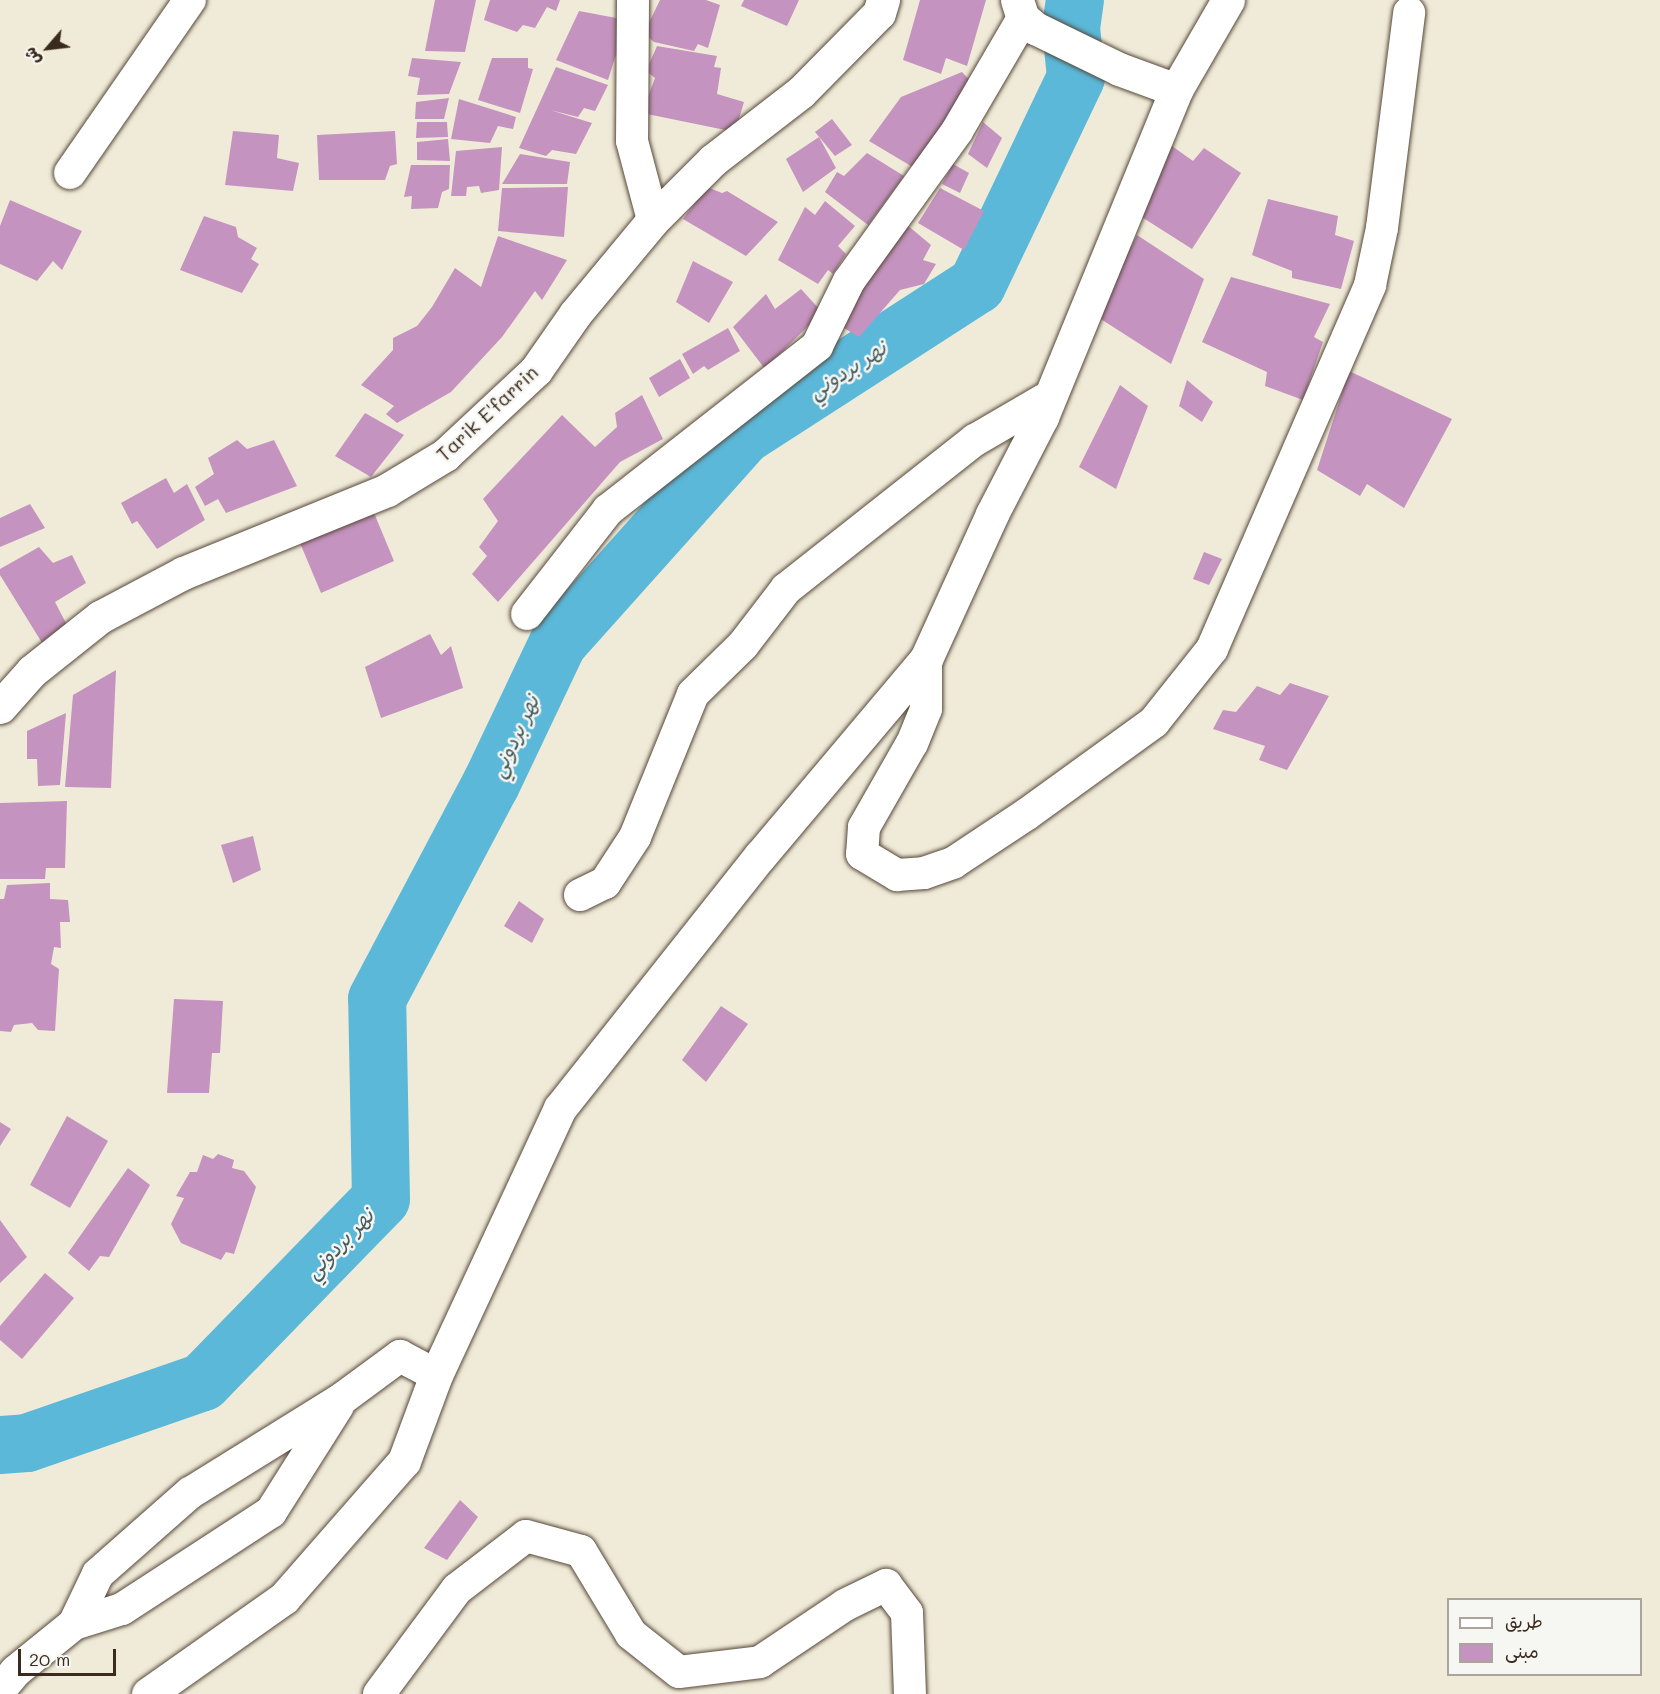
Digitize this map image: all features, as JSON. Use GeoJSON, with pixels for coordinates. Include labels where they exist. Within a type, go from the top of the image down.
{"type":"FeatureCollection","features":[{"type":"Feature","properties":{"kind":"street"},"geometry":{"type":"LineString","coordinates":[[70,173],[189,0]]}},
{"type":"Feature","properties":{"kind":"street"},"geometry":{"type":"LineString","coordinates":[[633,0],[632,141],[653,220]]}},
{"type":"Feature","properties":{"kind":"street","name":"Tarik E'farrin"},"geometry":{"type":"LineString","coordinates":[[0,707],[55,651],[109,612],[183,573],[387,490],[445,455],[536,370],[575,314],[653,220],[713,160],[801,92],[879,13],[883,0]]}},
{"type":"Feature","properties":{"kind":"street"},"geometry":{"type":"LineString","coordinates":[[148,1694],[284,1598],[404,1461],[436,1375],[560,1108],[760,856],[926,659],[1049,397],[1176,90],[1228,0]]}},
{"type":"Feature","properties":{"kind":"street"},"geometry":{"type":"LineString","coordinates":[[926,659],[926,709],[912,743],[864,827],[862,854],[897,875],[924,873],[953,863],[1027,814],[1154,722],[1212,649],[1370,285],[1382,228],[1409,13]]}},
{"type":"Feature","properties":{"kind":"street"},"geometry":{"type":"LineString","coordinates":[[527,614],[608,510],[817,346],[849,281],[957,131],[1025,15],[1065,42],[1119,69],[1176,90]]}},
{"type":"Feature","properties":{"kind":"street"},"geometry":{"type":"LineString","coordinates":[[580,895],[605,883],[635,837],[693,694],[743,645],[786,589],[975,440],[1049,397]]}},
{"type":"Feature","properties":{"kind":"street"},"geometry":{"type":"LineString","coordinates":[[74,1624],[98,1574],[152,1523],[190,1493],[343,1398],[400,1356],[436,1375]]}},
{"type":"Feature","properties":{"kind":"street"},"geometry":{"type":"LineString","coordinates":[[0,1690],[16,1671],[74,1624],[122,1609],[271,1512],[343,1398]]}},
{"type":"Feature","properties":{"kind":"street"},"geometry":{"type":"LineString","coordinates":[[379,1694],[457,1589],[525,1536],[581,1551],[631,1634],[679,1672],[760,1662],[845,1605],[886,1585],[907,1613],[909,1694]]}},
{"type":"Feature","properties":{"kind":"building"},"geometry":{"type":"Polygon","coordinates":[[[435,0],[476,0],[465,52],[425,51],[435,0]]]}},
{"type":"Feature","properties":{"kind":"building"},"geometry":{"type":"Polygon","coordinates":[[[490,0],[560,0],[556,11],[547,7],[535,28],[523,25],[517,32],[484,20],[490,0]]]}},
{"type":"Feature","properties":{"kind":"building"},"geometry":{"type":"Polygon","coordinates":[[[660,0],[706,0],[720,5],[708,48],[698,44],[694,51],[654,42],[644,33],[660,0]]]}},
{"type":"Feature","properties":{"kind":"building"},"geometry":{"type":"Polygon","coordinates":[[[744,0],[799,0],[787,26],[741,6],[744,0]]]}},
{"type":"Feature","properties":{"kind":"building"},"geometry":{"type":"Polygon","coordinates":[[[920,0],[986,0],[967,66],[946,58],[941,74],[903,60],[920,0]]]}},
{"type":"Feature","properties":{"kind":"building"},"geometry":{"type":"Polygon","coordinates":[[[579,11],[627,20],[608,80],[556,60],[579,11]]]}},
{"type":"Feature","properties":{"kind":"building"},"geometry":{"type":"Polygon","coordinates":[[[657,46],[717,56],[714,67],[721,68],[717,94],[744,102],[735,132],[642,113],[655,78],[646,71],[657,46]]]}},
{"type":"Feature","properties":{"kind":"building"},"geometry":{"type":"Polygon","coordinates":[[[412,58],[461,62],[449,94],[417,95],[420,78],[408,76],[412,58]]]}},
{"type":"Feature","properties":{"kind":"building"},"geometry":{"type":"Polygon","coordinates":[[[492,58],[528,58],[528,68],[533,69],[520,113],[478,100],[492,58]]]}},
{"type":"Feature","properties":{"kind":"building"},"geometry":{"type":"Polygon","coordinates":[[[556,67],[608,85],[595,111],[584,108],[578,117],[550,110],[592,123],[576,154],[552,150],[546,156],[519,148],[556,67]]]}},
{"type":"Feature","properties":{"kind":"building"},"geometry":{"type":"Polygon","coordinates":[[[962,72],[974,85],[916,169],[869,141],[901,97],[962,72]]]}},
{"type":"Feature","properties":{"kind":"building"},"geometry":{"type":"Polygon","coordinates":[[[449,98],[444,119],[415,119],[416,102],[449,98]]]}},
{"type":"Feature","properties":{"kind":"building"},"geometry":{"type":"Polygon","coordinates":[[[459,99],[516,117],[513,129],[498,126],[490,143],[451,139],[459,99]]]}},
{"type":"Feature","properties":{"kind":"building"},"geometry":{"type":"Polygon","coordinates":[[[832,119],[852,145],[835,156],[815,132],[832,119]]]}},
{"type":"Feature","properties":{"kind":"building"},"geometry":{"type":"Polygon","coordinates":[[[417,122],[447,122],[448,137],[416,138],[417,122]]]}},
{"type":"Feature","properties":{"kind":"building"},"geometry":{"type":"Polygon","coordinates":[[[983,122],[1002,138],[987,168],[968,154],[983,122]]]}},
{"type":"Feature","properties":{"kind":"building"},"geometry":{"type":"Polygon","coordinates":[[[233,131],[279,135],[277,158],[299,163],[293,191],[225,185],[233,131]]]}},
{"type":"Feature","properties":{"kind":"building"},"geometry":{"type":"Polygon","coordinates":[[[395,131],[397,164],[390,166],[385,180],[319,180],[317,135],[395,131]]]}},
{"type":"Feature","properties":{"kind":"building"},"geometry":{"type":"Polygon","coordinates":[[[819,137],[836,168],[803,192],[786,159],[819,137]]]}},
{"type":"Feature","properties":{"kind":"building"},"geometry":{"type":"Polygon","coordinates":[[[448,139],[450,161],[417,160],[417,142],[448,139]]]}},
{"type":"Feature","properties":{"kind":"building"},"geometry":{"type":"Polygon","coordinates":[[[1172,146],[1193,161],[1204,148],[1241,173],[1192,249],[1137,214],[1172,146]]]}},
{"type":"Feature","properties":{"kind":"building"},"geometry":{"type":"Polygon","coordinates":[[[502,147],[499,190],[481,193],[479,186],[467,187],[466,196],[451,196],[456,151],[502,147]]]}},
{"type":"Feature","properties":{"kind":"building"},"geometry":{"type":"Polygon","coordinates":[[[867,153],[904,176],[868,225],[825,192],[837,172],[844,176],[867,153]]]}},
{"type":"Feature","properties":{"kind":"building"},"geometry":{"type":"Polygon","coordinates":[[[520,154],[570,162],[567,184],[502,184],[520,154]]]}},
{"type":"Feature","properties":{"kind":"building"},"geometry":{"type":"Polygon","coordinates":[[[953,164],[969,173],[960,193],[942,184],[953,164]]]}},
{"type":"Feature","properties":{"kind":"building"},"geometry":{"type":"Polygon","coordinates":[[[411,165],[450,165],[449,189],[442,192],[438,208],[411,209],[412,196],[404,197],[411,165]]]}},
{"type":"Feature","properties":{"kind":"building"},"geometry":{"type":"Polygon","coordinates":[[[568,187],[564,237],[498,231],[502,188],[568,187]]]}},
{"type":"Feature","properties":{"kind":"building"},"geometry":{"type":"Polygon","coordinates":[[[707,187],[722,193],[727,191],[778,222],[746,256],[683,219],[707,187]]]}},
{"type":"Feature","properties":{"kind":"building"},"geometry":{"type":"Polygon","coordinates":[[[940,188],[984,211],[964,250],[918,223],[940,188]]]}},
{"type":"Feature","properties":{"kind":"building"},"geometry":{"type":"Polygon","coordinates":[[[1268,199],[1338,216],[1335,235],[1354,241],[1341,289],[1292,278],[1292,271],[1252,255],[1268,199]]]}},
{"type":"Feature","properties":{"kind":"building"},"geometry":{"type":"Polygon","coordinates":[[[10,200],[82,231],[62,270],[53,261],[37,281],[0,264],[0,226],[10,200]]]}},
{"type":"Feature","properties":{"kind":"building"},"geometry":{"type":"Polygon","coordinates":[[[825,201],[855,226],[838,246],[846,254],[833,274],[828,270],[818,284],[778,260],[805,207],[815,215],[825,201]]]}},
{"type":"Feature","properties":{"kind":"building"},"geometry":{"type":"Polygon","coordinates":[[[204,216],[236,227],[238,237],[257,248],[251,259],[259,264],[242,293],[180,270],[204,216]]]}},
{"type":"Feature","properties":{"kind":"building"},"geometry":{"type":"Polygon","coordinates":[[[906,224],[931,245],[923,260],[936,264],[924,284],[900,290],[859,337],[839,325],[885,243],[898,240],[906,224]]]}},
{"type":"Feature","properties":{"kind":"building"},"geometry":{"type":"Polygon","coordinates":[[[1137,235],[1204,279],[1171,364],[1096,316],[1137,235]]]}},
{"type":"Feature","properties":{"kind":"building"},"geometry":{"type":"Polygon","coordinates":[[[498,236],[567,260],[542,300],[535,291],[502,337],[451,392],[397,423],[386,414],[394,406],[361,385],[393,350],[393,338],[417,326],[432,307],[455,268],[481,287],[498,236]]]}},
{"type":"Feature","properties":{"kind":"building"},"geometry":{"type":"Polygon","coordinates":[[[693,261],[733,282],[709,323],[676,302],[693,261]]]}},
{"type":"Feature","properties":{"kind":"building"},"geometry":{"type":"Polygon","coordinates":[[[1231,277],[1330,304],[1314,337],[1323,342],[1303,400],[1265,386],[1267,372],[1202,342],[1231,277]]]}},
{"type":"Feature","properties":{"kind":"building"},"geometry":{"type":"Polygon","coordinates":[[[801,289],[822,312],[765,369],[733,327],[766,294],[775,309],[801,289]]]}},
{"type":"Feature","properties":{"kind":"building"},"geometry":{"type":"Polygon","coordinates":[[[728,328],[740,351],[708,370],[704,366],[693,374],[682,354],[728,328]]]}},
{"type":"Feature","properties":{"kind":"building"},"geometry":{"type":"Polygon","coordinates":[[[680,359],[690,378],[659,397],[649,378],[680,359]]]}},
{"type":"Feature","properties":{"kind":"building"},"geometry":{"type":"Polygon","coordinates":[[[1349,371],[1452,419],[1404,508],[1367,484],[1360,496],[1317,470],[1349,371]]]}},
{"type":"Feature","properties":{"kind":"building"},"geometry":{"type":"Polygon","coordinates":[[[1187,380],[1213,402],[1202,422],[1179,406],[1187,380]]]}},
{"type":"Feature","properties":{"kind":"building"},"geometry":{"type":"Polygon","coordinates":[[[1120,385],[1148,406],[1116,489],[1079,467],[1120,385]]]}},
{"type":"Feature","properties":{"kind":"building"},"geometry":{"type":"Polygon","coordinates":[[[642,395],[663,439],[620,462],[498,602],[472,574],[487,556],[479,547],[498,521],[483,499],[562,415],[595,447],[617,427],[615,413],[642,395]]]}},
{"type":"Feature","properties":{"kind":"building"},"geometry":{"type":"Polygon","coordinates":[[[365,413],[404,435],[371,477],[335,456],[365,413]]]}},
{"type":"Feature","properties":{"kind":"building"},"geometry":{"type":"Polygon","coordinates":[[[237,440],[247,449],[274,440],[297,486],[226,513],[218,499],[205,506],[195,487],[214,474],[208,458],[237,440]]]}},
{"type":"Feature","properties":{"kind":"building"},"geometry":{"type":"Polygon","coordinates":[[[166,478],[174,493],[187,484],[205,520],[157,549],[137,521],[132,524],[121,503],[166,478]]]}},
{"type":"Feature","properties":{"kind":"building"},"geometry":{"type":"Polygon","coordinates":[[[30,504],[45,528],[0,547],[0,518],[30,504]]]}},
{"type":"Feature","properties":{"kind":"building"},"geometry":{"type":"Polygon","coordinates":[[[374,513],[394,561],[321,593],[300,543],[374,513]]]}},
{"type":"Feature","properties":{"kind":"building"},"geometry":{"type":"Polygon","coordinates":[[[39,547],[53,563],[72,555],[86,583],[55,602],[70,631],[44,646],[0,575],[0,569],[39,547]]]}},
{"type":"Feature","properties":{"kind":"building"},"geometry":{"type":"Polygon","coordinates":[[[1204,552],[1222,559],[1209,585],[1193,579],[1204,552]]]}},
{"type":"Feature","properties":{"kind":"building"},"geometry":{"type":"Polygon","coordinates":[[[430,634],[441,655],[451,646],[463,688],[381,718],[365,667],[430,634]]]}},
{"type":"Feature","properties":{"kind":"building"},"geometry":{"type":"Polygon","coordinates":[[[116,670],[111,788],[65,787],[73,695],[116,670]]]}},
{"type":"Feature","properties":{"kind":"building"},"geometry":{"type":"Polygon","coordinates":[[[1290,683],[1329,696],[1287,770],[1259,760],[1265,746],[1213,729],[1223,710],[1236,712],[1257,686],[1280,695],[1290,683]]]}},
{"type":"Feature","properties":{"kind":"building"},"geometry":{"type":"Polygon","coordinates":[[[66,713],[60,785],[38,786],[37,759],[27,759],[27,731],[66,713]]]}},
{"type":"Feature","properties":{"kind":"building"},"geometry":{"type":"Polygon","coordinates":[[[67,801],[65,868],[46,868],[45,879],[0,879],[0,803],[67,801]]]}},
{"type":"Feature","properties":{"kind":"building"},"geometry":{"type":"Polygon","coordinates":[[[253,836],[261,870],[233,883],[221,845],[253,836]]]}},
{"type":"Feature","properties":{"kind":"building"},"geometry":{"type":"Polygon","coordinates":[[[50,883],[50,899],[68,900],[70,922],[60,922],[61,948],[54,947],[51,964],[59,969],[55,1031],[38,1030],[32,1023],[14,1025],[11,1032],[0,1031],[0,899],[4,899],[7,885],[50,883]]]}},
{"type":"Feature","properties":{"kind":"building"},"geometry":{"type":"Polygon","coordinates":[[[519,901],[544,919],[532,943],[504,926],[519,901]]]}},
{"type":"Feature","properties":{"kind":"building"},"geometry":{"type":"Polygon","coordinates":[[[174,999],[223,1001],[220,1053],[212,1053],[209,1093],[167,1093],[174,999]]]}},
{"type":"Feature","properties":{"kind":"building"},"geometry":{"type":"Polygon","coordinates":[[[721,1006],[748,1024],[706,1082],[682,1060],[721,1006]]]}},
{"type":"Feature","properties":{"kind":"building"},"geometry":{"type":"Polygon","coordinates":[[[67,1116],[108,1141],[70,1208],[30,1185],[67,1116]]]}},
{"type":"Feature","properties":{"kind":"building"},"geometry":{"type":"Polygon","coordinates":[[[0,1122],[11,1129],[0,1146],[0,1122]]]}},
{"type":"Feature","properties":{"kind":"building"},"geometry":{"type":"Polygon","coordinates":[[[218,1154],[234,1160],[232,1168],[244,1171],[256,1187],[234,1254],[226,1252],[221,1260],[181,1243],[171,1224],[184,1198],[176,1196],[190,1172],[197,1172],[203,1155],[213,1159],[218,1154]]]}},
{"type":"Feature","properties":{"kind":"building"},"geometry":{"type":"Polygon","coordinates":[[[128,1168],[150,1185],[109,1257],[100,1256],[89,1271],[68,1253],[128,1168]]]}},
{"type":"Feature","properties":{"kind":"building"},"geometry":{"type":"Polygon","coordinates":[[[0,1220],[27,1257],[0,1283],[0,1220]]]}},
{"type":"Feature","properties":{"kind":"building"},"geometry":{"type":"Polygon","coordinates":[[[45,1273],[74,1298],[22,1359],[0,1340],[0,1326],[45,1273]]]}},
{"type":"Feature","properties":{"kind":"building"},"geometry":{"type":"Polygon","coordinates":[[[460,1500],[478,1517],[447,1560],[424,1548],[460,1500]]]}},
{"type":"Feature","properties":{"kind":"waterway","name":"نهر بردوني"},"geometry":{"type":"LineString","coordinates":[[0,1445],[27,1443],[203,1382],[381,1199],[377,999],[491,784],[558,643],[744,435],[977,285],[1076,77],[1071,28],[1075,0]]}}]}
